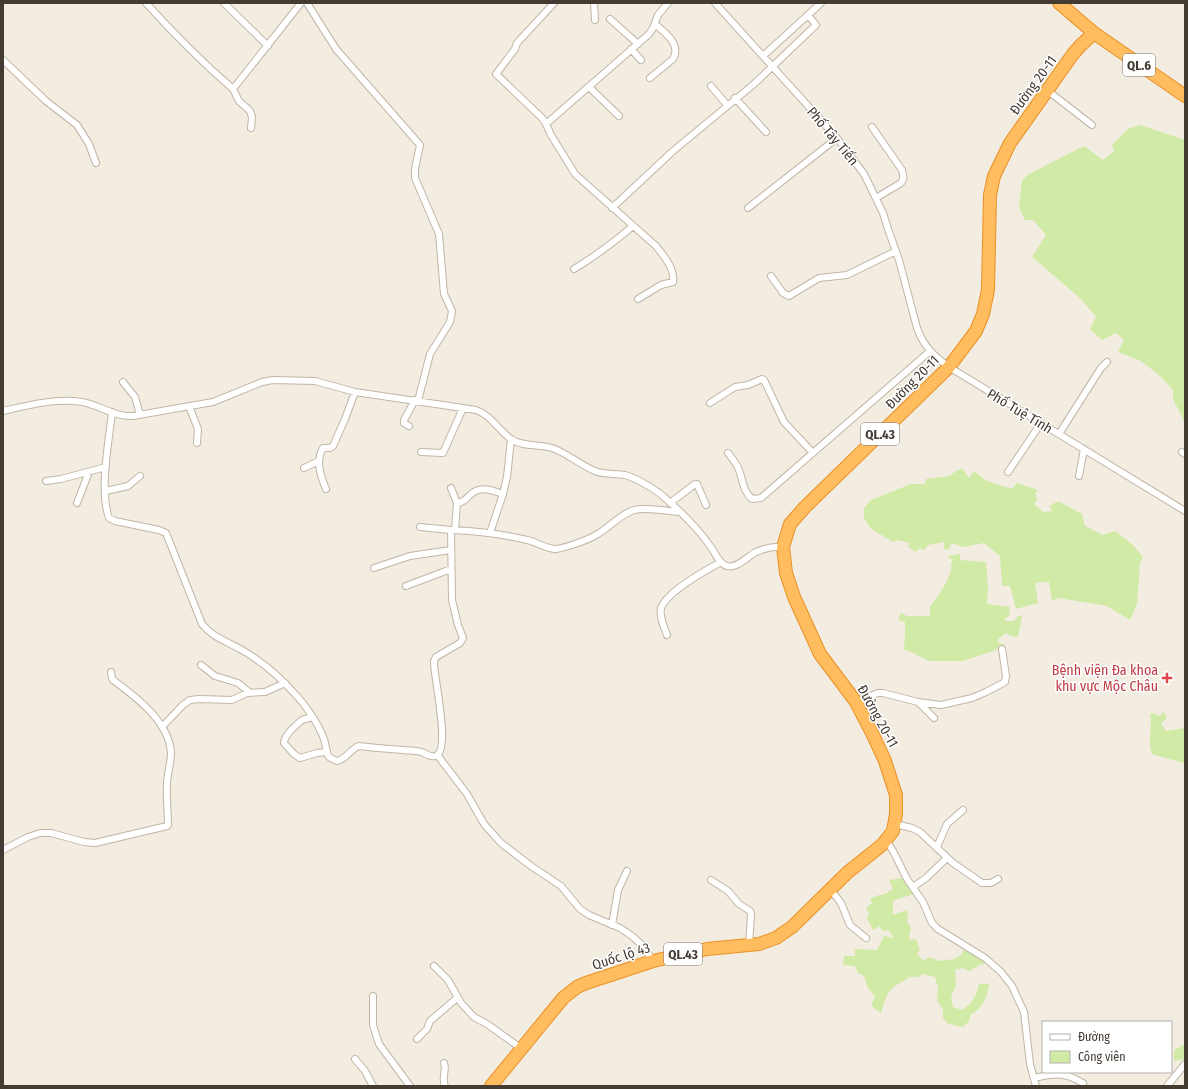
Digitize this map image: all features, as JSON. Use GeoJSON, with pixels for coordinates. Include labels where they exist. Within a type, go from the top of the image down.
{"type":"FeatureCollection","features":[{"type":"Feature","properties":{"kind":"highway","name":"QL.6"},"geometry":{"type":"LineString","coordinates":[[1059,3],[1094,33],[1185,96]]}},
{"type":"Feature","properties":{"kind":"highway","name":"Đường 20-11"},"geometry":{"type":"LineString","coordinates":[[886,840],[893,831],[896,814],[896,795],[891,776],[874,735],[856,702],[816,647],[790,586],[784,562],[783,546],[790,524],[805,507],[949,367],[976,331],[983,314],[988,290],[990,195],[994,176],[1010,143],[1073,54],[1094,33]]}},
{"type":"Feature","properties":{"kind":"highway","name":"Quốc lộ 43"},"geometry":{"type":"LineString","coordinates":[[491,1086],[563,998],[577,987],[653,961],[706,949],[749,946],[767,942],[783,934],[848,872],[886,840]]}},
{"type":"Feature","properties":{"kind":"street"},"geometry":{"type":"LineString","coordinates":[[146,3],[206,66],[233,89],[240,101],[250,111],[252,117],[252,128]]}},
{"type":"Feature","properties":{"kind":"street"},"geometry":{"type":"LineString","coordinates":[[224,3],[268,46]]}},
{"type":"Feature","properties":{"kind":"street"},"geometry":{"type":"LineString","coordinates":[[233,89],[301,3]]}},
{"type":"Feature","properties":{"kind":"street"},"geometry":{"type":"LineString","coordinates":[[307,3],[336,49],[420,146],[415,174],[418,187],[439,234],[444,294],[452,315],[448,326],[430,354],[417,401],[404,420],[404,423],[409,426]]}},
{"type":"Feature","properties":{"kind":"street"},"geometry":{"type":"LineString","coordinates":[[554,3],[517,43],[515,50],[496,74],[538,114],[546,124],[575,174],[656,246],[664,257],[673,274],[673,282],[661,285],[638,299]]}},
{"type":"Feature","properties":{"kind":"street"},"geometry":{"type":"LineString","coordinates":[[594,3],[595,20]]}},
{"type":"Feature","properties":{"kind":"street"},"geometry":{"type":"LineString","coordinates":[[546,124],[649,34],[658,15],[668,3]]}},
{"type":"Feature","properties":{"kind":"street","name":"Phố Tây Tiến"},"geometry":{"type":"LineString","coordinates":[[715,3],[837,138],[864,174],[883,213],[896,251],[920,337],[930,352],[949,367]]}},
{"type":"Feature","properties":{"kind":"street"},"geometry":{"type":"LineString","coordinates":[[762,56],[821,3]]}},
{"type":"Feature","properties":{"kind":"street"},"geometry":{"type":"LineString","coordinates":[[612,208],[673,151],[773,67],[816,25],[808,15]]}},
{"type":"Feature","properties":{"kind":"street"},"geometry":{"type":"LineString","coordinates":[[610,19],[638,44]]}},
{"type":"Feature","properties":{"kind":"street"},"geometry":{"type":"LineString","coordinates":[[650,78],[674,59],[676,55],[676,50],[672,40],[654,24]]}},
{"type":"Feature","properties":{"kind":"street"},"geometry":{"type":"LineString","coordinates":[[631,49],[641,60]]}},
{"type":"Feature","properties":{"kind":"street"},"geometry":{"type":"LineString","coordinates":[[3,60],[46,101],[78,125],[89,144],[96,163]]}},
{"type":"Feature","properties":{"kind":"street"},"geometry":{"type":"LineString","coordinates":[[711,86],[727,105]]}},
{"type":"Feature","properties":{"kind":"street"},"geometry":{"type":"LineString","coordinates":[[589,87],[619,116]]}},
{"type":"Feature","properties":{"kind":"street"},"geometry":{"type":"LineString","coordinates":[[1048,91],[1092,125]]}},
{"type":"Feature","properties":{"kind":"street"},"geometry":{"type":"LineString","coordinates":[[735,98],[766,132]]}},
{"type":"Feature","properties":{"kind":"street"},"geometry":{"type":"LineString","coordinates":[[872,127],[902,170],[904,176],[904,180],[901,183],[876,198]]}},
{"type":"Feature","properties":{"kind":"street"},"geometry":{"type":"LineString","coordinates":[[748,208],[837,138]]}},
{"type":"Feature","properties":{"kind":"street"},"geometry":{"type":"LineString","coordinates":[[574,269],[603,251],[633,226]]}},
{"type":"Feature","properties":{"kind":"street"},"geometry":{"type":"LineString","coordinates":[[771,276],[783,294],[789,296],[819,278],[847,275],[896,251]]}},
{"type":"Feature","properties":{"kind":"street"},"geometry":{"type":"LineString","coordinates":[[728,453],[738,466],[743,486],[748,496],[757,500],[761,498],[930,352]]}},
{"type":"Feature","properties":{"kind":"street"},"geometry":{"type":"LineString","coordinates":[[1058,434],[1093,380],[1107,362]]}},
{"type":"Feature","properties":{"kind":"street","name":"Phố Tuệ Tĩnh"},"geometry":{"type":"LineString","coordinates":[[949,367],[1185,510]]}},
{"type":"Feature","properties":{"kind":"street"},"geometry":{"type":"LineString","coordinates":[[710,403],[735,387],[748,386],[762,379],[764,380],[784,422],[813,453]]}},
{"type":"Feature","properties":{"kind":"street"},"geometry":{"type":"LineString","coordinates":[[3,410],[40,403],[73,401],[86,403],[127,416],[140,415],[218,401],[262,382],[273,380],[315,381],[355,392],[476,410],[485,414],[511,439],[522,443],[539,445],[560,452],[597,472],[631,477],[653,489],[670,502],[702,535],[721,562],[729,567],[735,565],[755,552],[773,546],[783,546]]}},
{"type":"Feature","properties":{"kind":"street"},"geometry":{"type":"LineString","coordinates":[[123,382],[135,397],[140,415]]}},
{"type":"Feature","properties":{"kind":"street"},"geometry":{"type":"LineString","coordinates":[[326,490],[320,472],[320,455],[323,448],[330,448],[333,446],[355,392]]}},
{"type":"Feature","properties":{"kind":"street"},"geometry":{"type":"LineString","coordinates":[[189,406],[198,429],[197,443]]}},
{"type":"Feature","properties":{"kind":"street"},"geometry":{"type":"LineString","coordinates":[[421,452],[443,453],[463,408]]}},
{"type":"Feature","properties":{"kind":"street"},"geometry":{"type":"LineString","coordinates":[[112,412],[106,468],[107,512],[111,520],[159,530],[168,536],[202,624],[207,630],[248,654],[285,683],[303,703],[312,717],[324,740],[330,758],[338,761],[343,759],[352,750],[359,746],[417,751],[431,756],[438,756]]}},
{"type":"Feature","properties":{"kind":"street"},"geometry":{"type":"LineString","coordinates":[[1008,472],[1041,423]]}},
{"type":"Feature","properties":{"kind":"street"},"geometry":{"type":"LineString","coordinates":[[490,533],[503,494],[508,470],[511,439]]}},
{"type":"Feature","properties":{"kind":"street"},"geometry":{"type":"LineString","coordinates":[[1079,476],[1084,449]]}},
{"type":"Feature","properties":{"kind":"street"},"geometry":{"type":"LineString","coordinates":[[304,468],[319,461]]}},
{"type":"Feature","properties":{"kind":"street"},"geometry":{"type":"LineString","coordinates":[[46,481],[61,479],[106,468]]}},
{"type":"Feature","properties":{"kind":"street"},"geometry":{"type":"LineString","coordinates":[[77,502],[89,472]]}},
{"type":"Feature","properties":{"kind":"street"},"geometry":{"type":"LineString","coordinates":[[106,491],[128,486],[140,476]]}},
{"type":"Feature","properties":{"kind":"street"},"geometry":{"type":"LineString","coordinates":[[670,502],[697,484],[706,505]]}},
{"type":"Feature","properties":{"kind":"street"},"geometry":{"type":"LineString","coordinates":[[438,756],[441,749],[442,736],[439,691],[434,661],[436,657],[460,643],[463,638],[453,607],[451,550],[457,503],[451,488]]}},
{"type":"Feature","properties":{"kind":"street"},"geometry":{"type":"LineString","coordinates":[[457,503],[465,501],[479,489],[487,489],[503,494]]}},
{"type":"Feature","properties":{"kind":"street"},"geometry":{"type":"LineString","coordinates":[[420,527],[490,533],[528,540],[548,548],[557,549],[586,540],[596,535],[625,514],[634,510],[680,512]]}},
{"type":"Feature","properties":{"kind":"street"},"geometry":{"type":"LineString","coordinates":[[374,568],[410,556],[451,550]]}},
{"type":"Feature","properties":{"kind":"street"},"geometry":{"type":"LineString","coordinates":[[667,635],[661,612],[665,602],[686,583],[721,562]]}},
{"type":"Feature","properties":{"kind":"street"},"geometry":{"type":"LineString","coordinates":[[406,586],[451,569]]}},
{"type":"Feature","properties":{"kind":"street"},"geometry":{"type":"LineString","coordinates":[[856,702],[883,693],[918,702],[941,705],[986,692],[1005,682],[1006,676],[1002,649]]}},
{"type":"Feature","properties":{"kind":"street"},"geometry":{"type":"LineString","coordinates":[[201,665],[215,676],[238,683],[249,692]]}},
{"type":"Feature","properties":{"kind":"street"},"geometry":{"type":"LineString","coordinates":[[3,850],[28,837],[40,833],[51,833],[84,842],[95,843],[167,826],[166,786],[171,754],[169,744],[162,727],[142,702],[112,678],[111,672]]}},
{"type":"Feature","properties":{"kind":"street"},"geometry":{"type":"LineString","coordinates":[[162,727],[183,705],[190,700],[232,700],[249,692],[265,692],[285,683]]}},
{"type":"Feature","properties":{"kind":"street"},"geometry":{"type":"LineString","coordinates":[[918,702],[934,718]]}},
{"type":"Feature","properties":{"kind":"street"},"geometry":{"type":"LineString","coordinates":[[312,717],[305,719],[298,724],[285,739],[284,743],[300,758],[327,752]]}},
{"type":"Feature","properties":{"kind":"street"},"geometry":{"type":"LineString","coordinates":[[438,756],[467,794],[484,824],[501,842],[530,866],[561,886],[580,909],[588,915],[620,928],[632,936],[642,945],[653,961]]}},
{"type":"Feature","properties":{"kind":"street"},"geometry":{"type":"LineString","coordinates":[[937,847],[947,824],[963,810]]}},
{"type":"Feature","properties":{"kind":"street"},"geometry":{"type":"LineString","coordinates":[[895,824],[916,830],[937,847],[947,858],[982,883],[991,883],[998,879]]}},
{"type":"Feature","properties":{"kind":"street"},"geometry":{"type":"LineString","coordinates":[[886,840],[894,851],[902,870],[923,902],[932,923],[938,929],[976,952],[1001,972],[1012,986],[1024,1012],[1030,1064],[1036,1086]]}},
{"type":"Feature","properties":{"kind":"street"},"geometry":{"type":"LineString","coordinates":[[913,887],[926,878],[947,858]]}},
{"type":"Feature","properties":{"kind":"street"},"geometry":{"type":"LineString","coordinates":[[612,925],[618,890],[627,871]]}},
{"type":"Feature","properties":{"kind":"street"},"geometry":{"type":"LineString","coordinates":[[711,880],[724,888],[739,904],[750,911],[749,946]]}},
{"type":"Feature","properties":{"kind":"street"},"geometry":{"type":"LineString","coordinates":[[830,889],[841,903],[850,925],[866,938]]}},
{"type":"Feature","properties":{"kind":"street"},"geometry":{"type":"LineString","coordinates":[[434,966],[448,980],[457,998],[474,1018],[487,1024],[522,1049]]}},
{"type":"Feature","properties":{"kind":"street"},"geometry":{"type":"LineString","coordinates":[[373,996],[373,1024],[379,1044],[410,1086]]}},
{"type":"Feature","properties":{"kind":"street"},"geometry":{"type":"LineString","coordinates":[[417,1039],[424,1032],[430,1021],[457,998]]}},
{"type":"Feature","properties":{"kind":"street"},"geometry":{"type":"LineString","coordinates":[[355,1059],[365,1071],[373,1086]]}},
{"type":"Feature","properties":{"kind":"street"},"geometry":{"type":"LineString","coordinates":[[444,1063],[446,1067],[443,1082],[445,1086]]}},
{"type":"Feature","properties":{"kind":"street"},"geometry":{"type":"LineString","coordinates":[[1167,1086],[1185,1064]]}},
{"type":"Feature","properties":{"kind":"street"},"geometry":{"type":"LineString","coordinates":[[1034,1078],[1060,1074],[1072,1076],[1083,1083]]}},
{"type":"Feature","properties":{"kind":"green space"},"geometry":{"type":"Polygon","coordinates":[[[1140,125],[1185,140],[1185,423],[1173,399],[1173,390],[1160,376],[1141,361],[1118,352],[1124,340],[1116,333],[1102,340],[1090,329],[1096,317],[1081,299],[1032,257],[1046,235],[1033,220],[1025,220],[1019,207],[1022,181],[1027,175],[1084,146],[1103,160],[1114,151],[1112,145],[1128,129],[1140,125]]]}},
{"type":"Feature","properties":{"kind":"green space"},"geometry":{"type":"Polygon","coordinates":[[[962,468],[969,478],[974,471],[987,481],[1012,489],[1017,483],[1038,490],[1035,493],[1037,500],[1034,504],[1043,512],[1052,511],[1050,506],[1058,501],[1082,514],[1085,526],[1103,535],[1115,531],[1133,545],[1143,557],[1140,563],[1137,604],[1130,620],[1107,606],[1059,598],[1052,601],[1049,582],[1035,583],[1038,603],[1016,609],[1010,586],[1002,586],[1000,556],[984,543],[963,547],[952,543],[948,550],[944,549],[944,542],[928,545],[924,550],[920,548],[916,552],[908,547],[910,543],[898,540],[893,542],[870,528],[864,518],[864,508],[871,500],[911,484],[925,484],[926,479],[950,476],[962,468]]]}},
{"type":"Feature","properties":{"kind":"green space"},"geometry":{"type":"Polygon","coordinates":[[[960,554],[960,560],[986,562],[988,589],[987,604],[1010,607],[1009,616],[1005,619],[1005,621],[1014,621],[1018,616],[1022,616],[1018,637],[1011,636],[1006,633],[998,639],[998,643],[1005,644],[996,650],[963,661],[929,661],[907,650],[904,650],[905,622],[898,620],[901,613],[907,616],[930,616],[930,607],[947,581],[952,567],[950,566],[953,560],[947,556],[960,554]]]}},
{"type":"Feature","properties":{"kind":"green space"},"geometry":{"type":"Polygon","coordinates":[[[1164,712],[1167,718],[1161,723],[1166,731],[1185,728],[1185,761],[1183,763],[1152,754],[1150,744],[1150,714],[1153,713],[1159,716],[1164,712]]]}},
{"type":"Feature","properties":{"kind":"green space"},"geometry":{"type":"Polygon","coordinates":[[[904,878],[914,894],[893,901],[893,915],[906,910],[908,913],[907,922],[911,928],[909,936],[910,940],[916,939],[920,950],[917,953],[923,961],[929,957],[939,961],[954,959],[961,955],[964,950],[972,952],[975,954],[976,958],[983,960],[984,964],[979,965],[970,971],[963,968],[955,970],[956,985],[951,997],[953,1007],[962,1010],[974,999],[979,984],[989,984],[984,1002],[975,1012],[971,1014],[969,1021],[963,1027],[948,1024],[943,1018],[943,1010],[937,1000],[938,988],[935,977],[924,974],[918,977],[909,977],[892,988],[887,995],[881,1013],[871,1006],[875,997],[868,988],[864,976],[858,973],[855,966],[843,965],[844,956],[855,956],[855,949],[877,950],[884,936],[894,938],[888,930],[882,931],[880,926],[873,930],[867,918],[869,913],[866,908],[872,903],[870,899],[883,895],[893,889],[889,880],[904,878]]]}},
{"type":"Feature","properties":{"kind":"green space"},"geometry":{"type":"Polygon","coordinates":[[[1185,1044],[1185,1059],[1174,1061],[1174,1050],[1185,1044]]]}},
{"type":"Feature","properties":{"kind":"place","name":"Bệnh viện Đa khoa khu vực Mộc Châu"},"geometry":{"type":"Point","coordinates":[1167,678]}}]}
